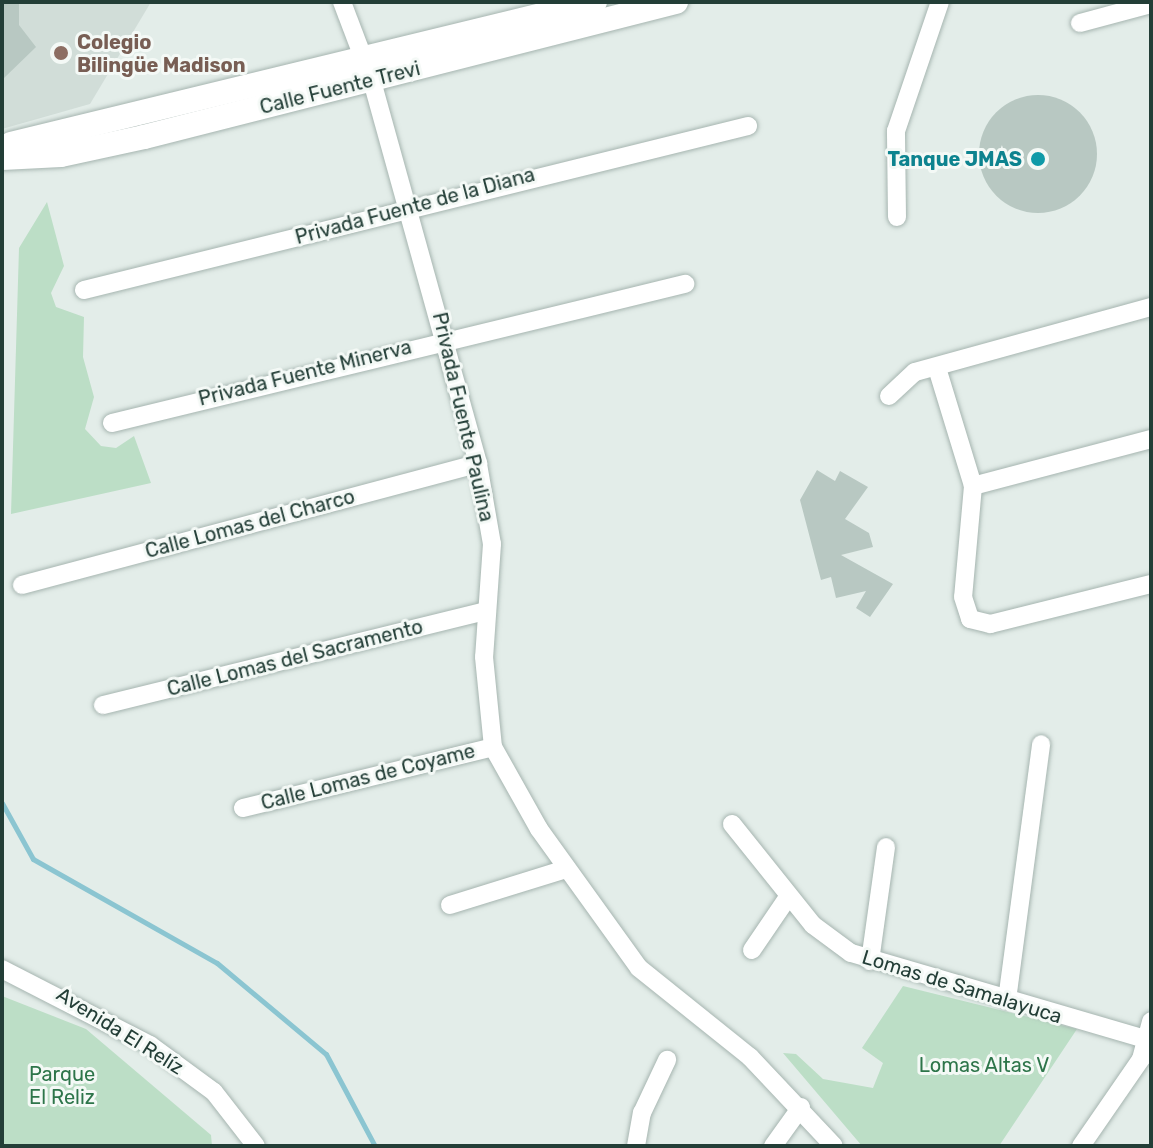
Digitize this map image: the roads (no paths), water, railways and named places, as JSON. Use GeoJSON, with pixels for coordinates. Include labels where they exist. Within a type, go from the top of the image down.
{"type":"FeatureCollection","features":[{"type":"Feature","properties":{"kind":"street","name":"Privada Fuente Paulina"},"geometry":{"type":"LineString","coordinates":[[342,2],[368,70],[405,210],[447,337],[478,464],[492,544],[487,611],[493,747],[566,869],[663,993],[750,1057],[801,1107],[834,1146]]}},
{"type":"Feature","properties":{"kind":"street","name":"Calle Fuente Trevi"},"geometry":{"type":"LineString","coordinates":[[2,158],[61,155],[368,70],[595,2]]}},
{"type":"Feature","properties":{"kind":"street","name":"Calle Fuente Trevi"},"geometry":{"type":"LineString","coordinates":[[2,147],[676,2]]}},
{"type":"Feature","properties":{"kind":"street"},"geometry":{"type":"LineString","coordinates":[[897,217],[896,131],[940,2]]}},
{"type":"Feature","properties":{"kind":"street"},"geometry":{"type":"LineString","coordinates":[[1080,23],[1151,4]]}},
{"type":"Feature","properties":{"kind":"street","name":"Privada Fuente de la Diana"},"geometry":{"type":"LineString","coordinates":[[84,290],[748,126]]}},
{"type":"Feature","properties":{"kind":"street","name":"Privada Fuente Minerva"},"geometry":{"type":"LineString","coordinates":[[112,423],[447,337],[685,284]]}},
{"type":"Feature","properties":{"kind":"street"},"geometry":{"type":"LineString","coordinates":[[889,396],[915,372],[1151,307]]}},
{"type":"Feature","properties":{"kind":"street"},"geometry":{"type":"LineString","coordinates":[[937,368],[973,486],[963,597],[970,619],[990,624],[1151,584]]}},
{"type":"Feature","properties":{"kind":"street"},"geometry":{"type":"LineString","coordinates":[[973,486],[1151,439]]}},
{"type":"Feature","properties":{"kind":"street","name":"Calle Lomas del Charco"},"geometry":{"type":"LineString","coordinates":[[22,585],[478,464]]}},
{"type":"Feature","properties":{"kind":"street","name":"Calle Lomas del Sacramento"},"geometry":{"type":"LineString","coordinates":[[103,705],[487,611]]}},
{"type":"Feature","properties":{"kind":"street"},"geometry":{"type":"LineString","coordinates":[[1007,1000],[1041,744]]}},
{"type":"Feature","properties":{"kind":"street","name":"Calle Lomas de Coyame"},"geometry":{"type":"LineString","coordinates":[[243,808],[493,747]]}},
{"type":"Feature","properties":{"kind":"street","name":"Lomas de Samalayuca"},"geometry":{"type":"LineString","coordinates":[[732,824],[788,897],[834,943],[870,961],[1150,1041]]}},
{"type":"Feature","properties":{"kind":"street"},"geometry":{"type":"LineString","coordinates":[[870,961],[886,847]]}},
{"type":"Feature","properties":{"kind":"street"},"geometry":{"type":"LineString","coordinates":[[450,905],[566,869]]}},
{"type":"Feature","properties":{"kind":"street"},"geometry":{"type":"LineString","coordinates":[[752,950],[788,897]]}},
{"type":"Feature","properties":{"kind":"street","name":"Avenida El Relíz"},"geometry":{"type":"LineString","coordinates":[[2,969],[150,1045],[214,1092],[256,1146]]}},
{"type":"Feature","properties":{"kind":"street"},"geometry":{"type":"LineString","coordinates":[[1081,1146],[1150,1041],[1151,1021]]}},
{"type":"Feature","properties":{"kind":"street"},"geometry":{"type":"LineString","coordinates":[[636,1146],[642,1113],[667,1060]]}},
{"type":"Feature","properties":{"kind":"street"},"geometry":{"type":"LineString","coordinates":[[773,1146],[801,1107]]}},
{"type":"Feature","properties":{"kind":"waterway"},"geometry":{"type":"LineString","coordinates":[[2,803],[33,859],[217,963],[326,1054],[375,1146]]}},
{"type":"Feature","properties":{"kind":"place","name":"Colegio Bilingüe Madison"},"geometry":{"type":"Point","coordinates":[61,53]}},
{"type":"Feature","properties":{"kind":"place","name":"Tanque JMAS"},"geometry":{"type":"Point","coordinates":[1038,159]}},
{"type":"Feature","properties":{"kind":"park label","name":"Lomas Altas V"},"geometry":{"type":"Point","coordinates":[984,1065]}},
{"type":"Feature","properties":{"kind":"park label","name":"Parque El Reliz"},"geometry":{"type":"Point","coordinates":[62,1086]}}]}
